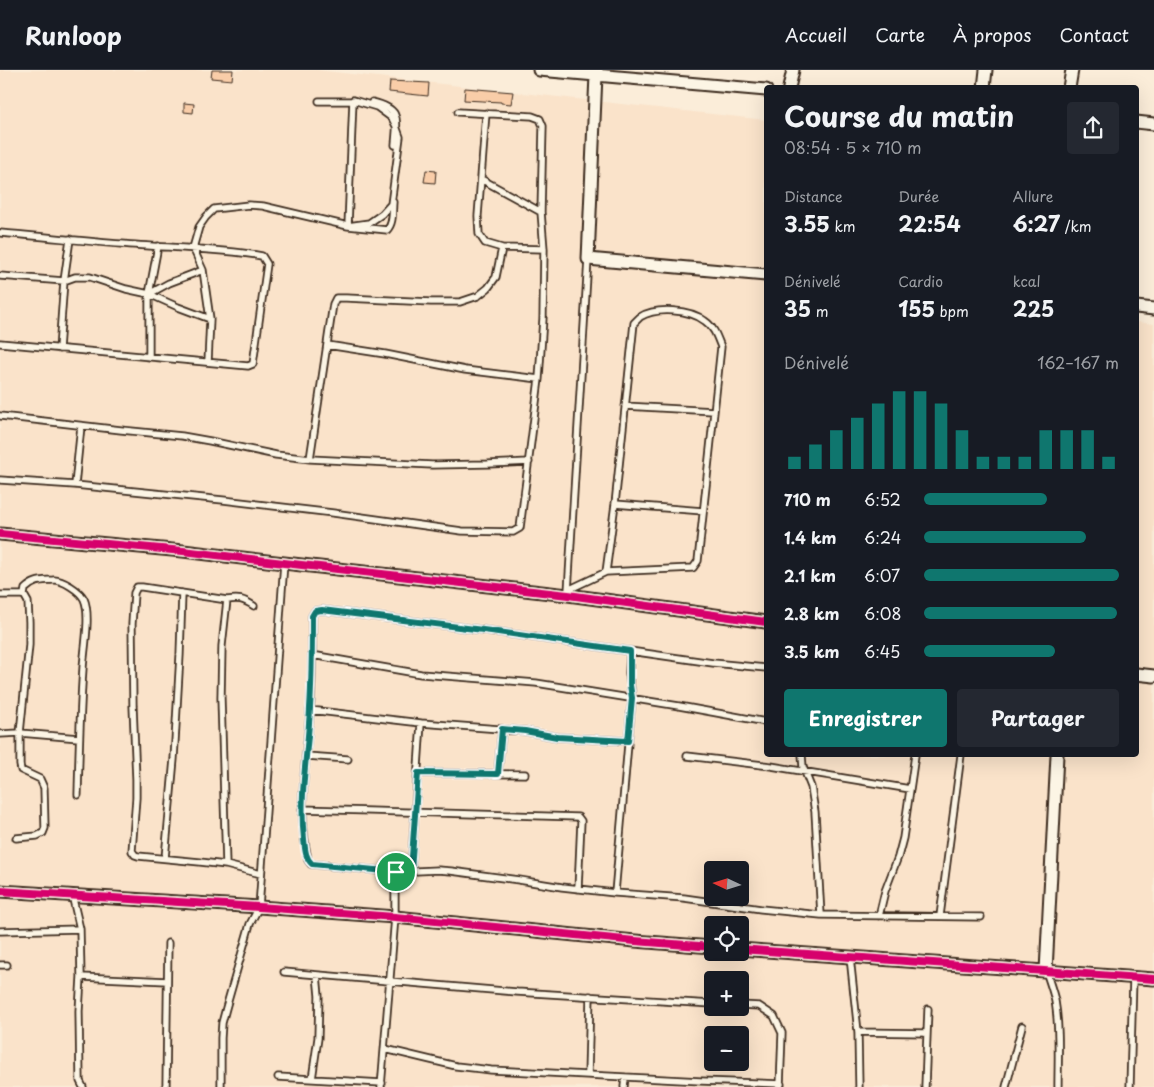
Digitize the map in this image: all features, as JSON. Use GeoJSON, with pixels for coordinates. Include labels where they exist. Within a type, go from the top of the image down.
{"type":"FeatureCollection","features":[{"type":"Feature","properties":{"kind":"street"},"geometry":{"type":"LineString","coordinates":[[539,70],[596,73],[764,90]]}},
{"type":"Feature","properties":{"kind":"street"},"geometry":{"type":"LineString","coordinates":[[790,85],[793,70]]}},
{"type":"Feature","properties":{"kind":"street"},"geometry":{"type":"LineString","coordinates":[[984,85],[986,70]]}},
{"type":"Feature","properties":{"kind":"street"},"geometry":{"type":"LineString","coordinates":[[1070,85],[1072,70]]}},
{"type":"Feature","properties":{"kind":"street"},"geometry":{"type":"LineString","coordinates":[[596,73],[588,260],[764,275]]}},
{"type":"Feature","properties":{"kind":"street"},"geometry":{"type":"LineString","coordinates":[[1139,122],[1154,124]]}},
{"type":"Feature","properties":{"kind":"street"},"geometry":{"type":"LineString","coordinates":[[1139,307],[1154,309]]}},
{"type":"Feature","properties":{"kind":"street"},"geometry":{"type":"LineString","coordinates":[[0,534],[183,551],[568,593],[764,622]]}},
{"type":"Feature","properties":{"kind":"street"},"geometry":{"type":"LineString","coordinates":[[1139,674],[1154,676]]}},
{"type":"Feature","properties":{"kind":"street"},"geometry":{"type":"LineString","coordinates":[[1046,971],[1057,757]]}},
{"type":"Feature","properties":{"kind":"street"},"geometry":{"type":"LineString","coordinates":[[0,891],[395,917],[704,946]]}},
{"type":"Feature","properties":{"kind":"street"},"geometry":{"type":"LineString","coordinates":[[749,950],[1154,979]]}},
{"type":"Feature","properties":{"kind":"lane"},"geometry":{"type":"LineString","coordinates":[[208,362],[210,319],[203,270],[193,248],[199,226],[214,209],[263,206],[348,226],[387,230],[390,227],[397,118],[394,112],[379,104],[353,100],[318,101]]}},
{"type":"Feature","properties":{"kind":"lane"},"geometry":{"type":"LineString","coordinates":[[348,226],[369,222],[382,214],[390,204],[400,137],[392,118],[377,107],[353,100]]}},
{"type":"Feature","properties":{"kind":"lane"},"geometry":{"type":"LineString","coordinates":[[348,226],[353,100]]}},
{"type":"Feature","properties":{"kind":"lane"},"geometry":{"type":"LineString","coordinates":[[0,480],[75,485],[324,512],[462,531],[513,532],[520,528],[539,379],[543,318],[544,249],[541,212],[543,126],[540,119],[532,116],[458,112]]}},
{"type":"Feature","properties":{"kind":"lane"},"geometry":{"type":"LineString","coordinates":[[486,113],[478,216],[479,234],[485,243],[502,248],[544,249]]}},
{"type":"Feature","properties":{"kind":"lane"},"geometry":{"type":"LineString","coordinates":[[481,179],[541,212]]}},
{"type":"Feature","properties":{"kind":"lane"},"geometry":{"type":"LineString","coordinates":[[0,232],[193,248],[262,256],[267,264],[253,364],[248,366],[0,343]]}},
{"type":"Feature","properties":{"kind":"lane"},"geometry":{"type":"LineString","coordinates":[[59,349],[64,281],[70,239]]}},
{"type":"Feature","properties":{"kind":"lane"},"geometry":{"type":"LineString","coordinates":[[149,357],[149,294],[158,246]]}},
{"type":"Feature","properties":{"kind":"lane"},"geometry":{"type":"LineString","coordinates":[[310,459],[332,304],[336,298],[460,302],[478,296],[488,288],[496,277],[502,248]]}},
{"type":"Feature","properties":{"kind":"lane"},"geometry":{"type":"LineString","coordinates":[[568,593],[588,260]]}},
{"type":"Feature","properties":{"kind":"lane"},"geometry":{"type":"LineString","coordinates":[[149,294],[169,283],[203,270]]}},
{"type":"Feature","properties":{"kind":"lane"},"geometry":{"type":"LineString","coordinates":[[0,276],[64,281],[75,277],[90,277],[126,289],[149,294],[210,319]]}},
{"type":"Feature","properties":{"kind":"lane"},"geometry":{"type":"LineString","coordinates":[[568,593],[606,572],[693,568],[698,561],[721,347],[715,333],[704,320],[690,314],[676,310],[654,312],[640,317],[634,323],[606,572]]}},
{"type":"Feature","properties":{"kind":"lane"},"geometry":{"type":"LineString","coordinates":[[326,345],[385,354],[465,370],[539,379]]}},
{"type":"Feature","properties":{"kind":"lane"},"geometry":{"type":"LineString","coordinates":[[625,406],[714,411]]}},
{"type":"Feature","properties":{"kind":"lane"},"geometry":{"type":"LineString","coordinates":[[0,416],[182,436],[310,459],[432,465],[529,462]]}},
{"type":"Feature","properties":{"kind":"lane"},"geometry":{"type":"LineString","coordinates":[[75,485],[81,426]]}},
{"type":"Feature","properties":{"kind":"lane"},"geometry":{"type":"LineString","coordinates":[[615,504],[703,510]]}},
{"type":"Feature","properties":{"kind":"lane"},"geometry":{"type":"LineString","coordinates":[[220,1087],[221,1038],[224,1016],[250,924],[259,907],[284,563]]}},
{"type":"Feature","properties":{"kind":"lane"},"geometry":{"type":"LineString","coordinates":[[16,838],[37,836],[43,833],[45,828],[44,788],[40,779],[21,770],[20,765],[20,733],[29,644],[28,602],[24,595],[25,589],[34,581],[56,580],[71,586],[84,599],[88,616],[83,666],[78,795]]}},
{"type":"Feature","properties":{"kind":"lane"},"geometry":{"type":"LineString","coordinates":[[254,606],[236,598],[226,600],[142,587],[137,587],[134,592],[132,624],[136,798],[132,851],[138,856],[226,866],[261,874]]}},
{"type":"Feature","properties":{"kind":"lane"},"geometry":{"type":"LineString","coordinates":[[165,858],[175,749],[182,593]]}},
{"type":"Feature","properties":{"kind":"lane"},"geometry":{"type":"LineString","coordinates":[[0,595],[24,595]]}},
{"type":"Feature","properties":{"kind":"lane"},"geometry":{"type":"LineString","coordinates":[[226,600],[222,646],[221,698],[226,866]]}},
{"type":"Feature","properties":{"kind":"lane"},"geometry":{"type":"LineString","coordinates":[[764,668],[713,663],[491,631],[322,610],[315,611],[312,616],[310,710],[302,808],[308,860],[312,864],[396,872],[450,871],[578,889],[684,898],[821,915],[981,917]]}},
{"type":"Feature","properties":{"kind":"lane"},"geometry":{"type":"LineString","coordinates":[[615,893],[632,698],[630,651]]}},
{"type":"Feature","properties":{"kind":"lane"},"geometry":{"type":"LineString","coordinates":[[312,655],[422,674],[536,683],[764,722]]}},
{"type":"Feature","properties":{"kind":"lane"},"geometry":{"type":"LineString","coordinates":[[310,710],[421,723],[525,731],[557,737],[628,741]]}},
{"type":"Feature","properties":{"kind":"lane"},"geometry":{"type":"LineString","coordinates":[[411,871],[421,723]]}},
{"type":"Feature","properties":{"kind":"lane"},"geometry":{"type":"LineString","coordinates":[[498,774],[502,729]]}},
{"type":"Feature","properties":{"kind":"lane"},"geometry":{"type":"LineString","coordinates":[[0,734],[20,733],[79,738]]}},
{"type":"Feature","properties":{"kind":"lane"},"geometry":{"type":"LineString","coordinates":[[306,756],[348,759]]}},
{"type":"Feature","properties":{"kind":"lane"},"geometry":{"type":"LineString","coordinates":[[687,756],[771,766],[910,789]]}},
{"type":"Feature","properties":{"kind":"lane"},"geometry":{"type":"LineString","coordinates":[[802,757],[803,767],[811,787],[814,812],[821,915]]}},
{"type":"Feature","properties":{"kind":"lane"},"geometry":{"type":"LineString","coordinates":[[879,916],[885,891],[898,857],[915,757]]}},
{"type":"Feature","properties":{"kind":"lane"},"geometry":{"type":"LineString","coordinates":[[940,916],[961,757]]}},
{"type":"Feature","properties":{"kind":"lane"},"geometry":{"type":"LineString","coordinates":[[418,773],[525,774]]}},
{"type":"Feature","properties":{"kind":"lane"},"geometry":{"type":"LineString","coordinates":[[302,808],[578,817],[581,821],[578,889]]}},
{"type":"Feature","properties":{"kind":"lane"},"geometry":{"type":"LineString","coordinates":[[278,1077],[382,1085],[395,917],[396,872]]}},
{"type":"Feature","properties":{"kind":"lane"},"geometry":{"type":"LineString","coordinates":[[72,896],[80,929],[80,1082],[83,1087]]}},
{"type":"Feature","properties":{"kind":"lane"},"geometry":{"type":"LineString","coordinates":[[0,931],[80,929]]}},
{"type":"Feature","properties":{"kind":"lane"},"geometry":{"type":"LineString","coordinates":[[166,1087],[168,943]]}},
{"type":"Feature","properties":{"kind":"lane"},"geometry":{"type":"LineString","coordinates":[[850,957],[858,1032],[860,1087]]}},
{"type":"Feature","properties":{"kind":"lane"},"geometry":{"type":"LineString","coordinates":[[0,965],[7,965]]}},
{"type":"Feature","properties":{"kind":"lane"},"geometry":{"type":"LineString","coordinates":[[1046,971],[1055,1000],[1057,1017],[1058,1087]]}},
{"type":"Feature","properties":{"kind":"lane"},"geometry":{"type":"LineString","coordinates":[[284,972],[517,992],[704,1003]]}},
{"type":"Feature","properties":{"kind":"lane"},"geometry":{"type":"LineString","coordinates":[[317,975],[319,996],[316,1080],[319,1087]]}},
{"type":"Feature","properties":{"kind":"lane"},"geometry":{"type":"LineString","coordinates":[[81,977],[167,981]]}},
{"type":"Feature","properties":{"kind":"lane"},"geometry":{"type":"LineString","coordinates":[[1130,1087],[1133,978]]}},
{"type":"Feature","properties":{"kind":"lane"},"geometry":{"type":"LineString","coordinates":[[588,1075],[590,996]]}},
{"type":"Feature","properties":{"kind":"lane"},"geometry":{"type":"LineString","coordinates":[[385,1049],[456,1066],[490,1070],[780,1085],[782,1033],[774,1016],[759,1006],[749,1005]]}},
{"type":"Feature","properties":{"kind":"lane"},"geometry":{"type":"LineString","coordinates":[[925,1087],[928,1010]]}},
{"type":"Feature","properties":{"kind":"lane"},"geometry":{"type":"LineString","coordinates":[[1006,1087],[1022,1026]]}},
{"type":"Feature","properties":{"kind":"lane"},"geometry":{"type":"LineString","coordinates":[[858,1032],[927,1033]]}},
{"type":"Feature","properties":{"kind":"lane"},"geometry":{"type":"LineString","coordinates":[[624,1087],[625,1078]]}},
{"type":"Feature","properties":{"kind":"shaded area"},"geometry":{"type":"Polygon","coordinates":[[[0,70],[316,70],[764,120],[764,757],[1139,757],[1139,322],[1154,324],[1154,1087],[0,1087],[0,70]]]}},
{"type":"Feature","properties":{"kind":"building"},"geometry":{"type":"Polygon","coordinates":[[[212,70],[233,70],[232,80],[211,78],[212,70]]]}},
{"type":"Feature","properties":{"kind":"building"},"geometry":{"type":"Polygon","coordinates":[[[390,81],[429,83],[428,96],[389,92],[390,81]]]}},
{"type":"Feature","properties":{"kind":"building"},"geometry":{"type":"Polygon","coordinates":[[[465,88],[513,92],[511,104],[464,100],[465,88]]]}},
{"type":"Feature","properties":{"kind":"building"},"geometry":{"type":"Polygon","coordinates":[[[184,103],[194,104],[193,113],[184,112],[184,103]]]}},
{"type":"Feature","properties":{"kind":"building"},"geometry":{"type":"Polygon","coordinates":[[[426,170],[436,171],[435,183],[424,182],[426,170]]]}},
{"type":"Feature","properties":{"kind":"cycle path"},"geometry":{"type":"LineString","coordinates":[[0,534],[183,551],[568,595],[764,622]]}},
{"type":"Feature","properties":{"kind":"cycle path"},"geometry":{"type":"LineString","coordinates":[[0,891],[395,917],[704,946]]}},
{"type":"Feature","properties":{"kind":"cycle path"},"geometry":{"type":"LineString","coordinates":[[749,950],[1154,979]]}},
{"type":"Feature","properties":{"kind":"route"},"geometry":{"type":"LineString","coordinates":[[322,610],[491,631],[630,651],[629,674],[632,698],[628,741],[557,737],[502,729],[498,774],[418,773],[411,871],[396,872],[312,864],[308,860],[302,822],[302,799],[310,710],[312,616],[315,611],[322,610]]}}]}
